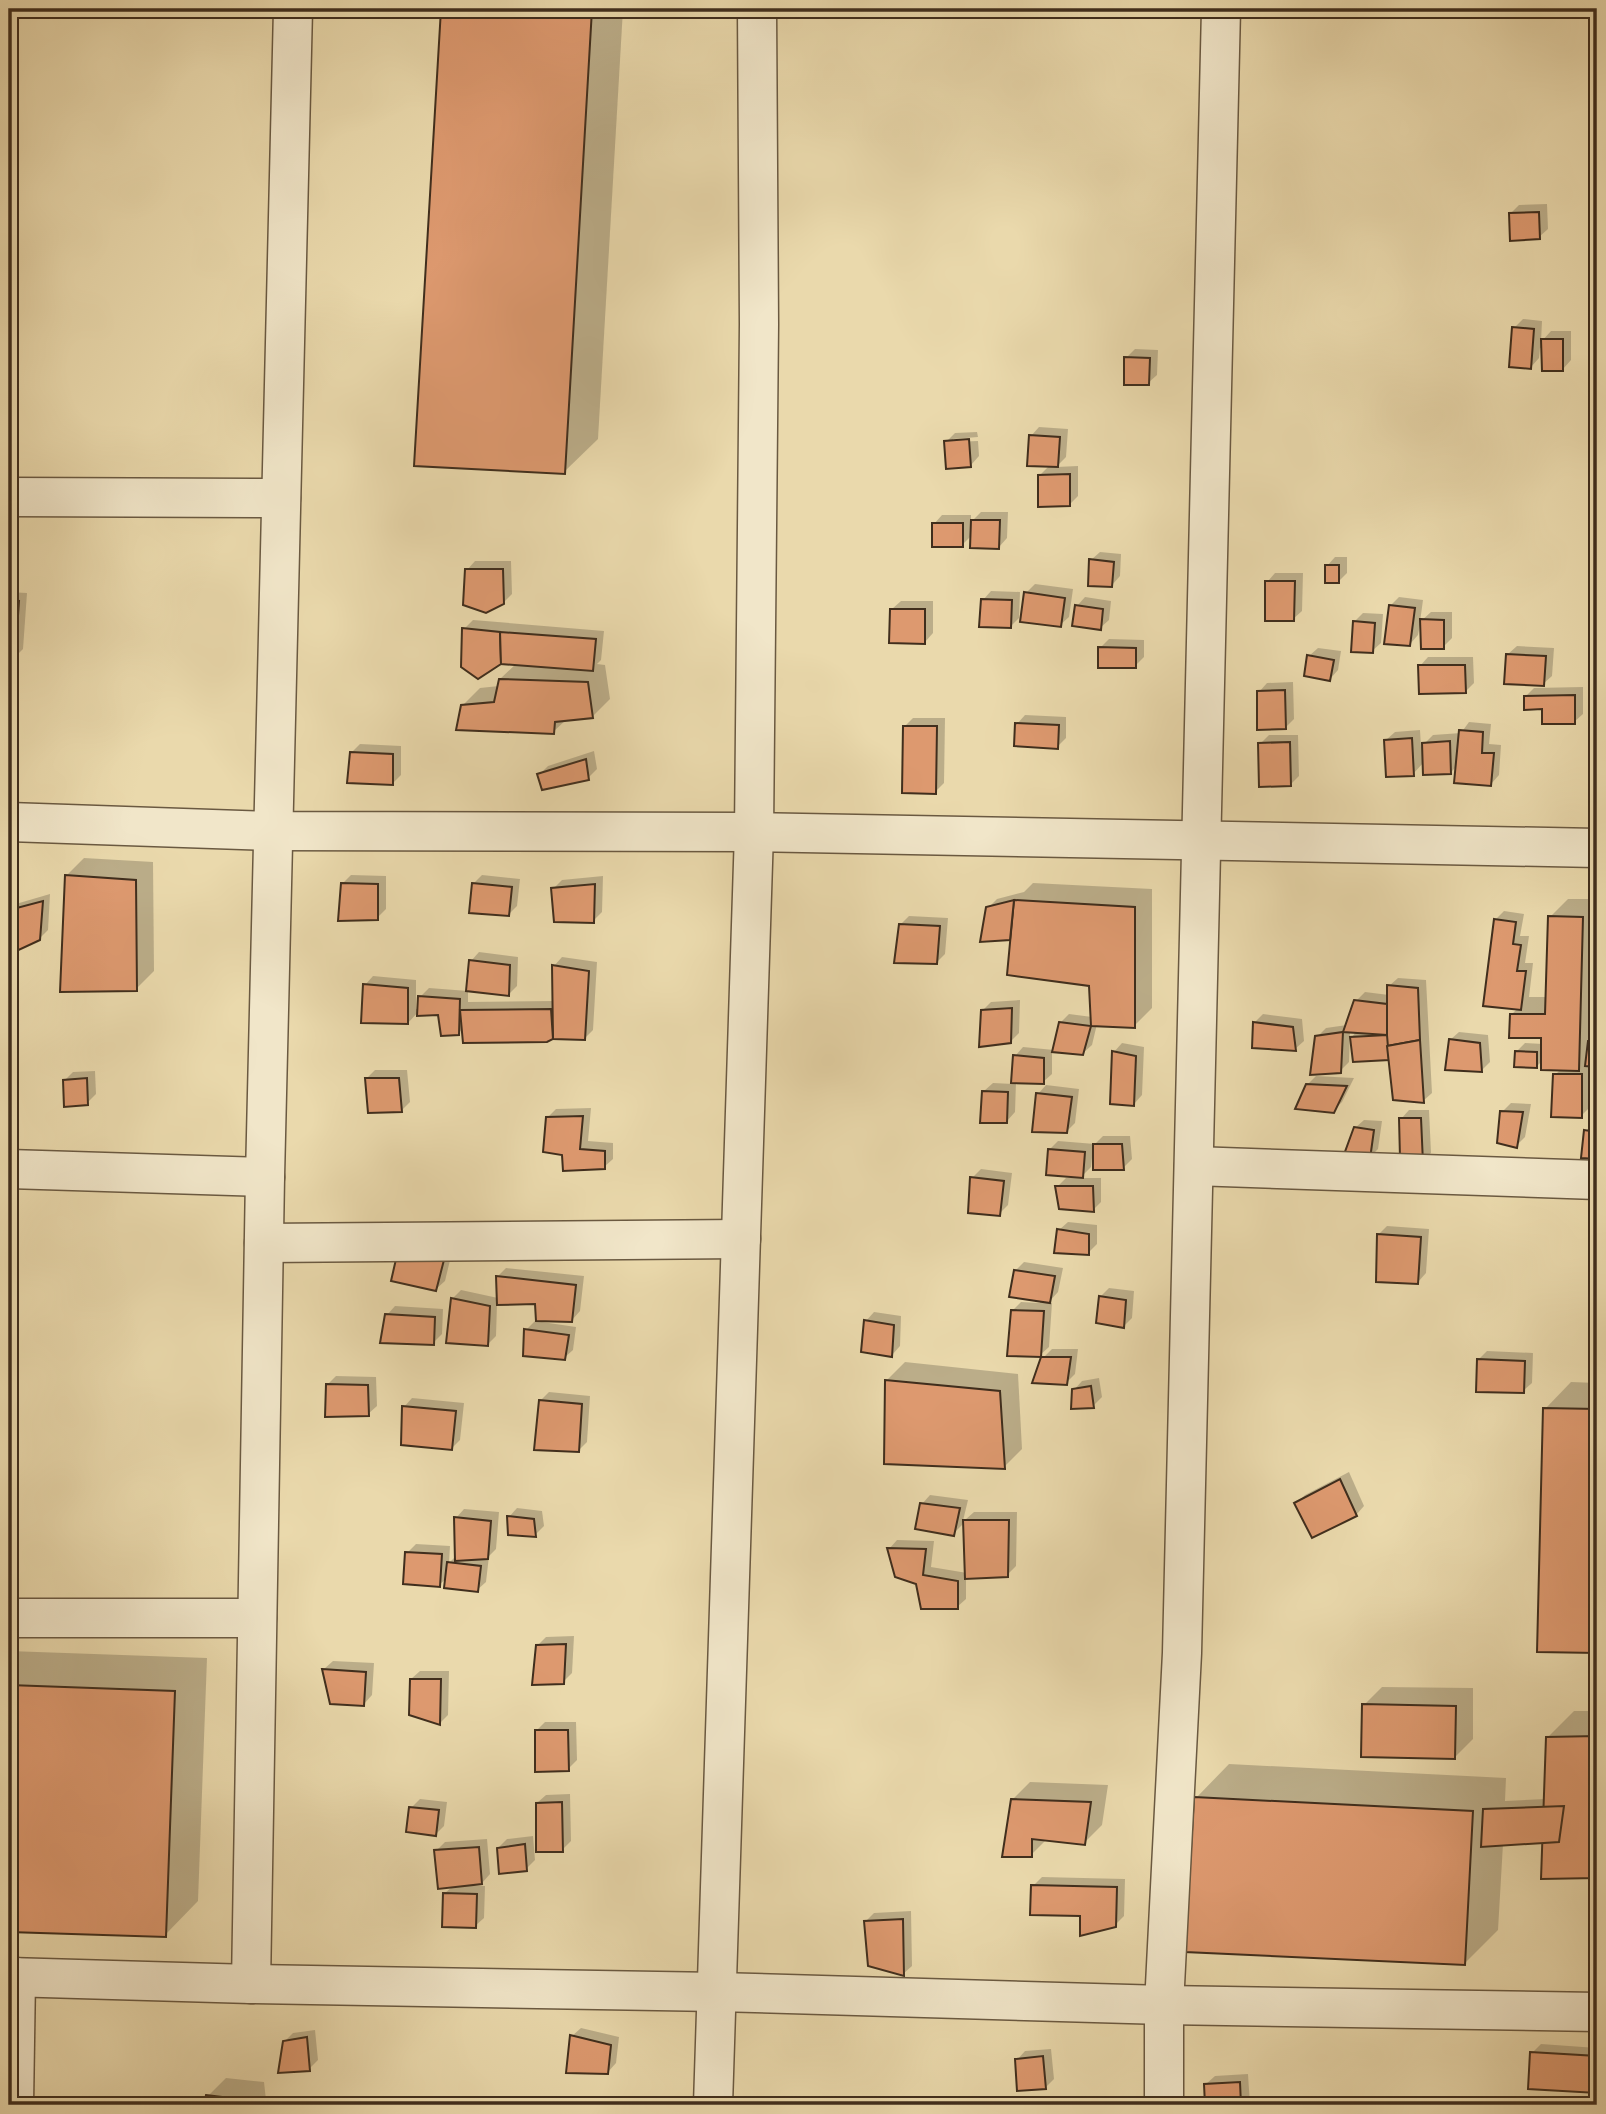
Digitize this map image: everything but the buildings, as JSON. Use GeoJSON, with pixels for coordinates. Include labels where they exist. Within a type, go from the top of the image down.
{"type":"FeatureCollection","features":[{"type":"Feature","properties":{"kind":"street"},"geometry":{"type":"LineString","coordinates":[[251,1984],[265,1177],[293,9]]}},
{"type":"Feature","properties":{"kind":"street"},"geometry":{"type":"LineString","coordinates":[[713,2105],[754,832],[759,324],[757,9]]}},
{"type":"Feature","properties":{"kind":"street"},"geometry":{"type":"LineString","coordinates":[[1164,2105],[1164,2006],[1182,1654],[1221,9]]}},
{"type":"Feature","properties":{"kind":"street"},"geometry":{"type":"LineString","coordinates":[[9,497],[281,498]]}},
{"type":"Feature","properties":{"kind":"street"},"geometry":{"type":"LineString","coordinates":[[9,822],[274,831],[754,832],[1597,848]]}},
{"type":"Feature","properties":{"kind":"street"},"geometry":{"type":"LineString","coordinates":[[1194,1166],[1597,1180]]}},
{"type":"Feature","properties":{"kind":"street"},"geometry":{"type":"LineString","coordinates":[[9,1169],[265,1177]]}},
{"type":"Feature","properties":{"kind":"street"},"geometry":{"type":"LineString","coordinates":[[264,1242],[741,1239]]}},
{"type":"Feature","properties":{"kind":"street"},"geometry":{"type":"LineString","coordinates":[[9,1618],[257,1618]]}},
{"type":"Feature","properties":{"kind":"street"},"geometry":{"type":"LineString","coordinates":[[14,2105],[12,1977],[717,1992],[1164,2006],[1597,2012]]}}]}
